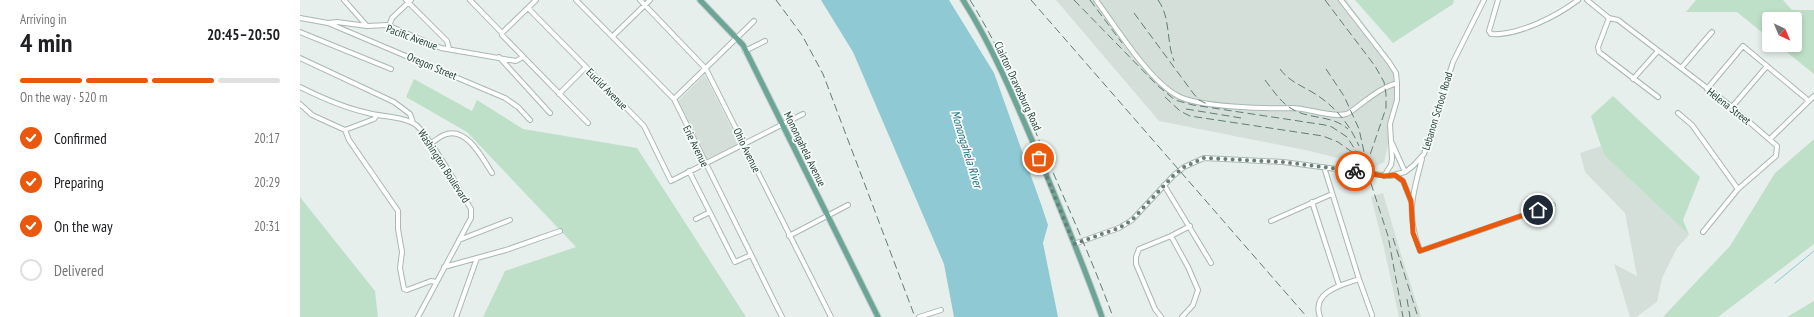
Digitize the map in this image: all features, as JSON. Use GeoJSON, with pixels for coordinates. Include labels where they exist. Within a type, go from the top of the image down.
{"type":"FeatureCollection","features":[{"type":"Feature","properties":{"kind":"main road","name":"Monongahela Avenue"},"geometry":{"type":"LineString","coordinates":[[700,0],[737,38],[745,51],[878,317]]}},
{"type":"Feature","properties":{"kind":"main road","name":"Clairton Dravosburg Road"},"geometry":{"type":"LineString","coordinates":[[963,0],[988,44],[1018,107],[1102,317]]}},
{"type":"Feature","properties":{"kind":"street"},"geometry":{"type":"LineString","coordinates":[[344,0],[367,26]]}},
{"type":"Feature","properties":{"kind":"street"},"geometry":{"type":"LineString","coordinates":[[470,0],[523,57],[588,122]]}},
{"type":"Feature","properties":{"kind":"street"},"geometry":{"type":"LineString","coordinates":[[502,34],[535,0]]}},
{"type":"Feature","properties":{"kind":"street","name":"Erie Avenue"},"geometry":{"type":"LineString","coordinates":[[576,0],[674,99],[704,164],[782,317]]}},
{"type":"Feature","properties":{"kind":"street","name":"Ohio Avenue"},"geometry":{"type":"LineString","coordinates":[[640,0],[706,68],[831,317]]}},
{"type":"Feature","properties":{"kind":"street"},"geometry":{"type":"LineString","coordinates":[[613,36],[650,0]]}},
{"type":"Feature","properties":{"kind":"street"},"geometry":{"type":"LineString","coordinates":[[1096,0],[1157,80],[1170,91],[1188,100],[1263,109],[1296,108],[1340,114],[1351,111],[1382,88],[1397,83]]}},
{"type":"Feature","properties":{"kind":"street"},"geometry":{"type":"LineString","coordinates":[[1341,0],[1396,73],[1397,100],[1390,124],[1391,165],[1384,176]]}},
{"type":"Feature","properties":{"kind":"street","name":"Lebanon School Road"},"geometry":{"type":"LineString","coordinates":[[1074,244],[1119,228],[1132,220],[1164,185],[1184,167],[1204,158],[1229,158],[1324,166],[1384,176],[1405,172],[1424,154],[1452,62],[1484,0]]}},
{"type":"Feature","properties":{"kind":"street"},"geometry":{"type":"LineString","coordinates":[[1498,0],[1489,31],[1491,34],[1519,30],[1545,20],[1563,11],[1578,0]]}},
{"type":"Feature","properties":{"kind":"street","name":"Helena Street"},"geometry":{"type":"LineString","coordinates":[[1587,0],[1610,18],[1618,20],[1658,52],[1682,68],[1770,139]]}},
{"type":"Feature","properties":{"kind":"street"},"geometry":{"type":"LineString","coordinates":[[389,26],[392,18],[409,1],[447,41],[449,49]]}},
{"type":"Feature","properties":{"kind":"street","name":"Euclid Avenue"},"geometry":{"type":"LineString","coordinates":[[528,8],[644,126],[671,181],[689,171]]}},
{"type":"Feature","properties":{"kind":"street","name":"Pacific Avenue"},"geometry":{"type":"LineString","coordinates":[[300,18],[328,23],[337,22],[367,26],[389,26],[441,48],[487,53],[516,61],[523,57]]}},
{"type":"Feature","properties":{"kind":"street"},"geometry":{"type":"LineString","coordinates":[[1610,18],[1598,47],[1599,52],[1658,97]]}},
{"type":"Feature","properties":{"kind":"street"},"geometry":{"type":"LineString","coordinates":[[674,99],[754,22]]}},
{"type":"Feature","properties":{"kind":"street","name":"Oregon Street"},"geometry":{"type":"LineString","coordinates":[[328,23],[505,98],[518,107],[530,120]]}},
{"type":"Feature","properties":{"kind":"street"},"geometry":{"type":"LineString","coordinates":[[300,32],[390,69]]}},
{"type":"Feature","properties":{"kind":"street"},"geometry":{"type":"LineString","coordinates":[[1682,68],[1712,32]]}},
{"type":"Feature","properties":{"kind":"street"},"geometry":{"type":"LineString","coordinates":[[745,51],[765,41]]}},
{"type":"Feature","properties":{"kind":"street"},"geometry":{"type":"LineString","coordinates":[[1707,89],[1743,46],[1809,101]]}},
{"type":"Feature","properties":{"kind":"street"},"geometry":{"type":"LineString","coordinates":[[1633,79],[1658,52]]}},
{"type":"Feature","properties":{"kind":"street"},"geometry":{"type":"LineString","coordinates":[[499,57],[550,114]]}},
{"type":"Feature","properties":{"kind":"street"},"geometry":{"type":"LineString","coordinates":[[300,58],[394,102],[410,114],[413,123]]}},
{"type":"Feature","properties":{"kind":"street"},"geometry":{"type":"LineString","coordinates":[[1732,107],[1767,66]]}},
{"type":"Feature","properties":{"kind":"street"},"geometry":{"type":"LineString","coordinates":[[559,94],[586,67]]}},
{"type":"Feature","properties":{"kind":"street","name":"Washington Boulevard"},"geometry":{"type":"LineString","coordinates":[[300,87],[342,106],[413,123],[420,129],[471,209],[471,218],[418,317]]}},
{"type":"Feature","properties":{"kind":"street"},"geometry":{"type":"LineString","coordinates":[[1703,232],[1738,189],[1776,156],[1777,146],[1770,139],[1814,96]]}},
{"type":"Feature","properties":{"kind":"street"},"geometry":{"type":"LineString","coordinates":[[301,107],[312,116],[345,130],[349,140],[398,211],[398,229],[402,252],[400,268],[404,289],[407,290],[431,281],[436,282]]}},
{"type":"Feature","properties":{"kind":"street"},"geometry":{"type":"LineString","coordinates":[[751,255],[735,262],[708,213],[689,171],[803,114]]}},
{"type":"Feature","properties":{"kind":"street"},"geometry":{"type":"LineString","coordinates":[[1678,114],[1692,125],[1738,189]]}},
{"type":"Feature","properties":{"kind":"street"},"geometry":{"type":"LineString","coordinates":[[345,130],[374,118],[377,115]]}},
{"type":"Feature","properties":{"kind":"street"},"geometry":{"type":"LineString","coordinates":[[430,144],[444,134],[453,134],[463,137],[475,147],[492,173]]}},
{"type":"Feature","properties":{"kind":"street"},"geometry":{"type":"LineString","coordinates":[[1390,139],[1405,172]]}},
{"type":"Feature","properties":{"kind":"street"},"geometry":{"type":"LineString","coordinates":[[1411,201],[1424,154]]}},
{"type":"Feature","properties":{"kind":"street"},"geometry":{"type":"LineString","coordinates":[[1324,166],[1359,279],[1372,314]]}},
{"type":"Feature","properties":{"kind":"street"},"geometry":{"type":"LineString","coordinates":[[1395,175],[1403,181],[1411,201],[1413,233],[1420,251],[1553,205]]}},
{"type":"Feature","properties":{"kind":"street"},"geometry":{"type":"LineString","coordinates":[[1164,185],[1211,263]]}},
{"type":"Feature","properties":{"kind":"street"},"geometry":{"type":"LineString","coordinates":[[1271,221],[1332,194]]}},
{"type":"Feature","properties":{"kind":"street"},"geometry":{"type":"LineString","coordinates":[[1312,202],[1339,285]]}},
{"type":"Feature","properties":{"kind":"street"},"geometry":{"type":"LineString","coordinates":[[789,236],[848,205]]}},
{"type":"Feature","properties":{"kind":"street"},"geometry":{"type":"LineString","coordinates":[[696,219],[708,213]]}},
{"type":"Feature","properties":{"kind":"street"},"geometry":{"type":"LineString","coordinates":[[459,240],[510,220]]}},
{"type":"Feature","properties":{"kind":"street"},"geometry":{"type":"LineString","coordinates":[[1160,317],[1155,309],[1136,264],[1136,257],[1139,249],[1171,236],[1190,226]]}},
{"type":"Feature","properties":{"kind":"street"},"geometry":{"type":"LineString","coordinates":[[444,267],[478,258],[560,231]]}},
{"type":"Feature","properties":{"kind":"street"},"geometry":{"type":"LineString","coordinates":[[1171,236],[1188,267],[1198,290],[1193,305],[1182,317]]}},
{"type":"Feature","properties":{"kind":"street"},"geometry":{"type":"LineString","coordinates":[[456,317],[478,258]]}},
{"type":"Feature","properties":{"kind":"street"},"geometry":{"type":"LineString","coordinates":[[1320,317],[1319,310],[1322,296],[1339,285],[1359,279]]}},
{"type":"Feature","properties":{"kind":"street"},"geometry":{"type":"LineString","coordinates":[[919,317],[941,310]]}},
{"type":"Feature","properties":{"kind":"shaded area"},"geometry":{"type":"Polygon","coordinates":[[[1056,0],[1346,0],[1391,60],[1399,77],[1399,97],[1384,162],[1375,167],[1305,150],[1159,121],[1056,0]]]}},
{"type":"Feature","properties":{"kind":"shaded area"},"geometry":{"type":"Polygon","coordinates":[[[704,75],[738,141],[738,144],[707,159],[677,102],[704,75]]]}},
{"type":"Feature","properties":{"kind":"shaded area"},"geometry":{"type":"Polygon","coordinates":[[[1601,146],[1604,155],[1689,235],[1677,248],[1662,278],[1657,302],[1636,317],[1630,317],[1614,264],[1637,276],[1625,213],[1585,172],[1580,153],[1601,146]]]}},
{"type":"Feature","properties":{"kind":"shaded area"},"geometry":{"type":"Polygon","coordinates":[[[1383,193],[1421,317],[1399,317],[1371,197],[1383,193]]]}},
{"type":"Feature","properties":{"kind":"green space"},"geometry":{"type":"Polygon","coordinates":[[[1355,0],[1454,0],[1453,4],[1393,43],[1355,0]]]}},
{"type":"Feature","properties":{"kind":"green space"},"geometry":{"type":"Polygon","coordinates":[[[1696,0],[1783,0],[1792,10],[1814,10],[1814,74],[1787,52],[1802,52],[1802,12],[1762,12],[1762,32],[1737,12],[1686,12],[1696,0]]]}},
{"type":"Feature","properties":{"kind":"green space"},"geometry":{"type":"Polygon","coordinates":[[[414,79],[472,111],[477,100],[523,129],[637,148],[746,317],[483,317],[505,271],[576,247],[467,132],[406,97],[414,79]]]}},
{"type":"Feature","properties":{"kind":"green space"},"geometry":{"type":"Polygon","coordinates":[[[1613,96],[1700,177],[1683,220],[1689,235],[1604,155],[1591,116],[1613,96]]]}},
{"type":"Feature","properties":{"kind":"green space"},"geometry":{"type":"Polygon","coordinates":[[[1814,139],[1814,244],[1718,317],[1663,317],[1730,246],[1775,173],[1814,139]]]}},
{"type":"Feature","properties":{"kind":"green space"},"geometry":{"type":"Polygon","coordinates":[[[300,197],[375,291],[378,317],[300,317],[300,197]]]}},
{"type":"Feature","properties":{"kind":"green space"},"geometry":{"type":"Polygon","coordinates":[[[1814,301],[1814,317],[1787,317],[1814,301]]]}},
{"type":"Feature","properties":{"kind":"water","name":"Monongahela River"},"geometry":{"type":"Polygon","coordinates":[[[821,0],[949,0],[994,73],[1041,204],[1048,225],[1043,243],[1058,317],[954,317],[944,264],[853,52],[821,0]]]}},
{"type":"Feature","properties":{"kind":"waterway"},"geometry":{"type":"LineString","coordinates":[[1775,283],[1814,251]]}},
{"type":"Feature","properties":{"kind":"railway"},"geometry":{"type":"LineString","coordinates":[[776,0],[802,35],[823,74],[915,317]]}},
{"type":"Feature","properties":{"kind":"railway"},"geometry":{"type":"LineString","coordinates":[[970,0],[1003,59],[1022,101],[1082,240],[1113,317]]}},
{"type":"Feature","properties":{"kind":"railway"},"geometry":{"type":"LineString","coordinates":[[1031,0],[1307,317]]}},
{"type":"Feature","properties":{"kind":"railway"},"geometry":{"type":"LineString","coordinates":[[1074,0],[1158,86],[1175,100],[1193,105],[1325,125],[1332,127],[1347,137],[1365,165],[1388,236],[1403,317]]}},
{"type":"Feature","properties":{"kind":"railway"},"geometry":{"type":"LineString","coordinates":[[1090,0],[1122,43]]}},
{"type":"Feature","properties":{"kind":"railway"},"geometry":{"type":"LineString","coordinates":[[1158,0],[1165,14],[1174,61]]}},
{"type":"Feature","properties":{"kind":"railway"},"geometry":{"type":"LineString","coordinates":[[1325,0],[1375,66],[1384,82],[1386,108],[1370,155],[1370,173]]}},
{"type":"Feature","properties":{"kind":"railway"},"geometry":{"type":"LineString","coordinates":[[1134,13],[1193,93],[1199,100],[1209,105]]}},
{"type":"Feature","properties":{"kind":"railway"},"geometry":{"type":"LineString","coordinates":[[1280,69],[1291,80],[1320,97],[1334,109],[1346,122],[1359,146]]}},
{"type":"Feature","properties":{"kind":"railway"},"geometry":{"type":"LineString","coordinates":[[1326,69],[1344,96],[1359,129],[1366,161]]}},
{"type":"Feature","properties":{"kind":"railway"},"geometry":{"type":"LineString","coordinates":[[1265,80],[1280,99],[1298,112],[1336,122],[1348,129]]}},
{"type":"Feature","properties":{"kind":"railway"},"geometry":{"type":"LineString","coordinates":[[1165,97],[1180,111],[1190,116],[1323,136],[1338,142],[1356,155]]}},
{"type":"Feature","properties":{"kind":"railway"},"geometry":{"type":"LineString","coordinates":[[1186,109],[1241,118]]}},
{"type":"Feature","properties":{"kind":"railway"},"geometry":{"type":"LineString","coordinates":[[1393,238],[1418,317]]}},
{"type":"Feature","properties":{"kind":"railway"},"geometry":{"type":"LineString","coordinates":[[1407,299],[1410,317]]}},
{"type":"Feature","properties":{"kind":"way so far"},"geometry":{"type":"LineString","coordinates":[[1039,158],[1074,244],[1119,228],[1132,220],[1173,176],[1196,160],[1204,158],[1229,158],[1283,162],[1355,171]]}},
{"type":"Feature","properties":{"kind":"route"},"geometry":{"type":"LineString","coordinates":[[1355,171],[1384,176],[1395,175],[1403,181],[1411,201],[1413,233],[1420,251],[1538,210]]}}]}
